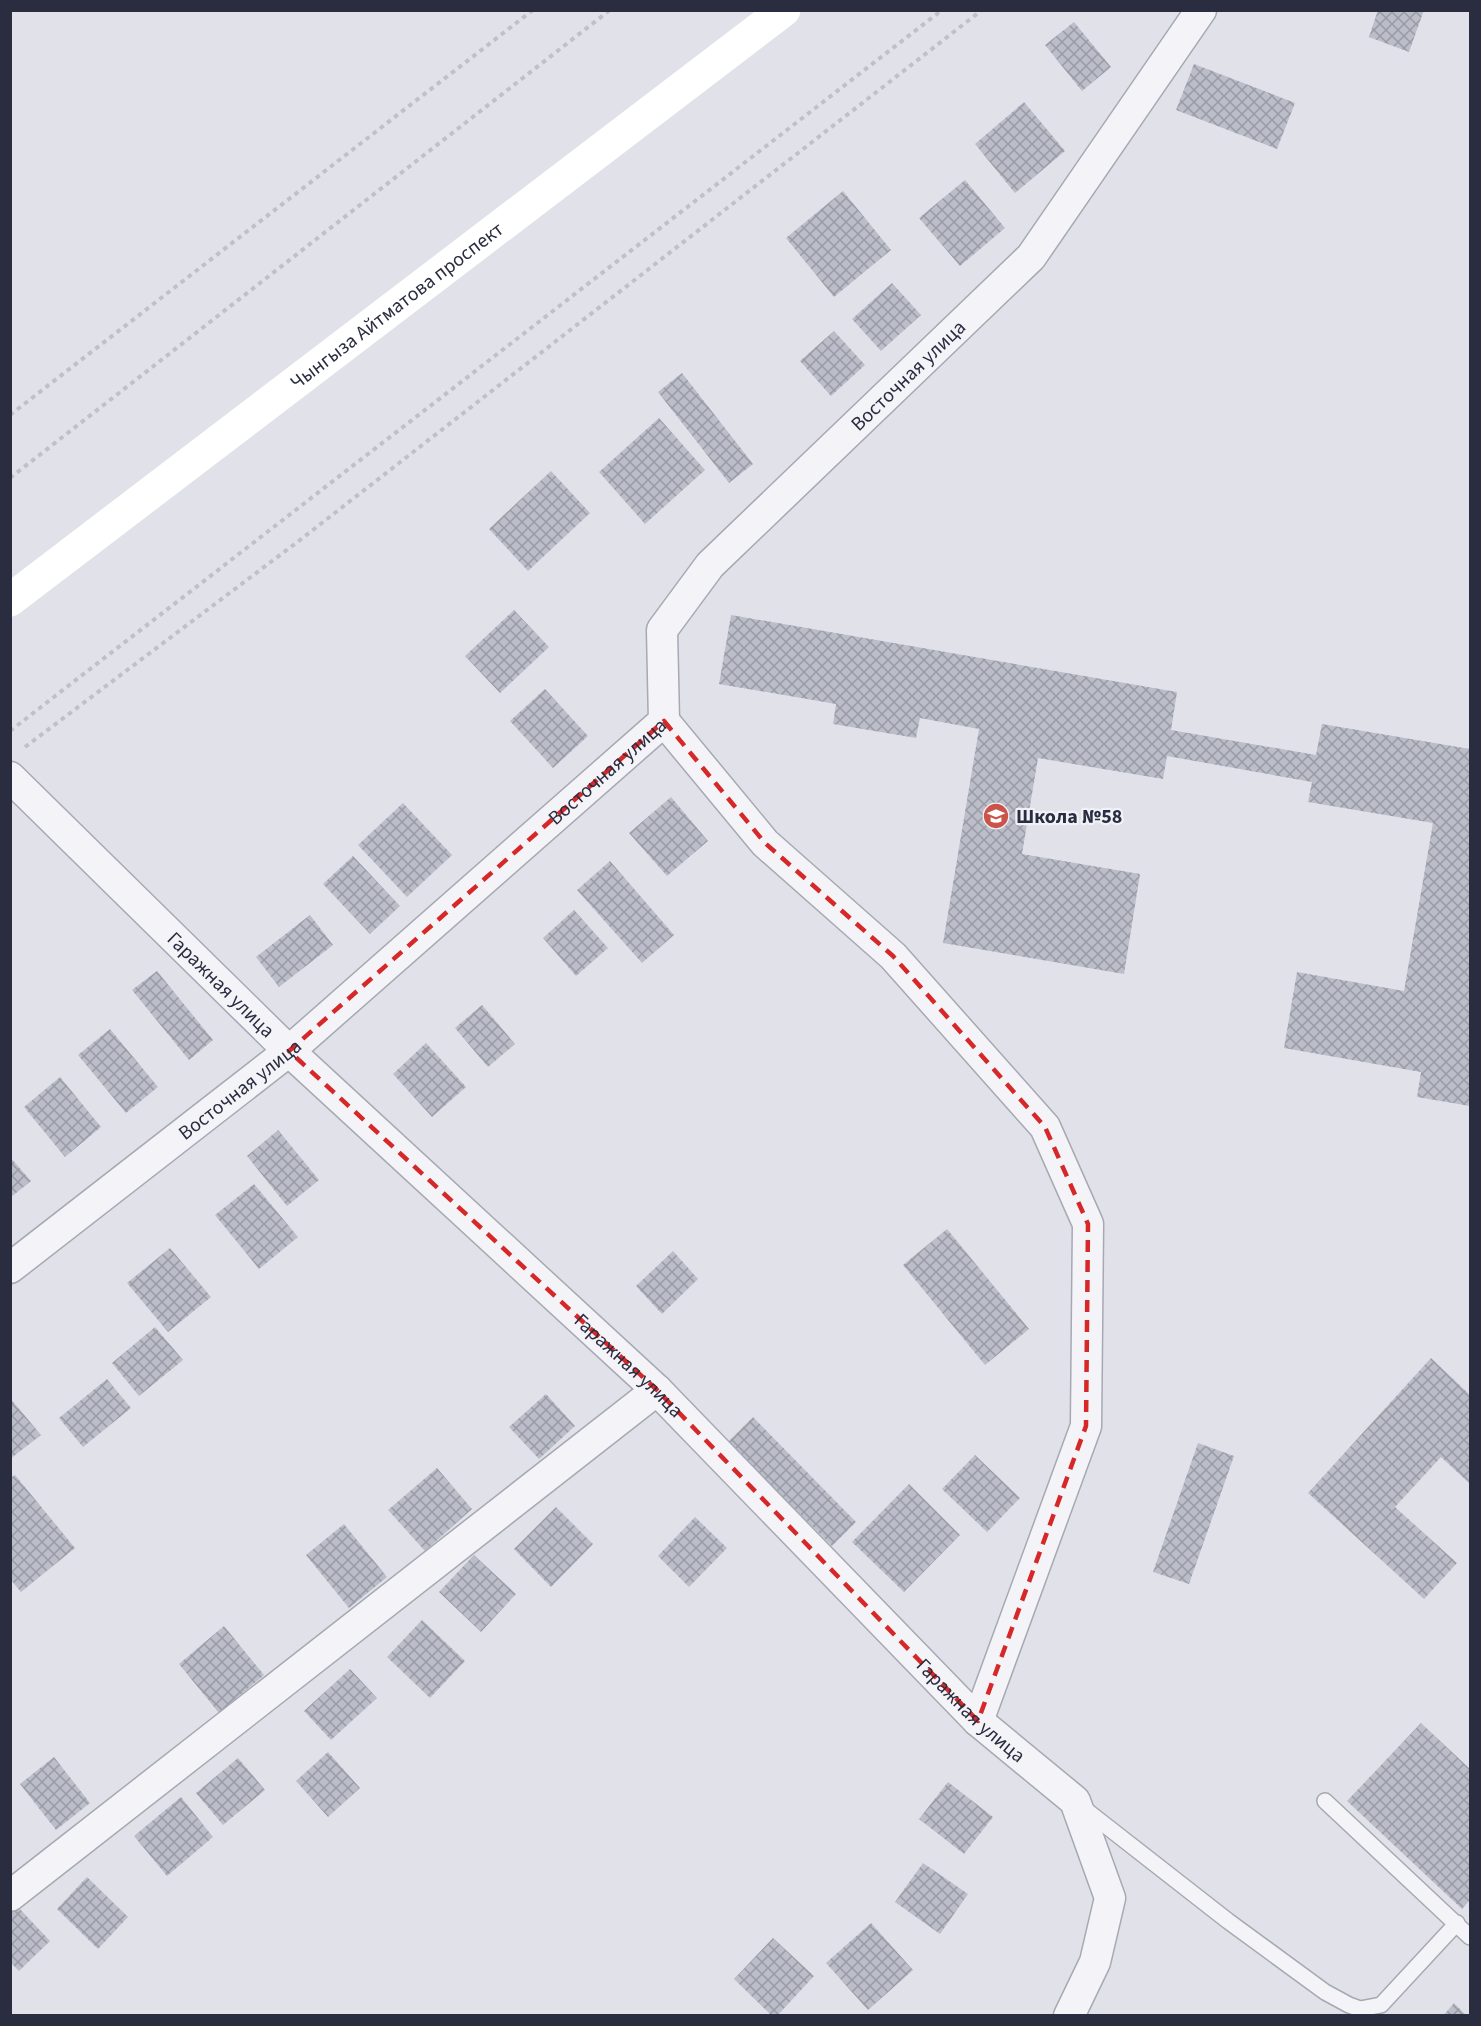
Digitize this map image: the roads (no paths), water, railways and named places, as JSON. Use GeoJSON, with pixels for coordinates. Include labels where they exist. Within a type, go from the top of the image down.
{"type":"FeatureCollection","features":[{"type":"Feature","properties":{"kind":"main road","name":"Чынгыза Айтматова проспект"},"geometry":{"type":"LineString","coordinates":[[10,600],[784,10]]}},
{"type":"Feature","properties":{"kind":"street","name":"Восточная улица"},"geometry":{"type":"LineString","coordinates":[[10,1268],[289,1052],[664,721],[662,630],[710,565],[1031,257],[1201,10]]}},
{"type":"Feature","properties":{"kind":"street"},"geometry":{"type":"LineString","coordinates":[[664,721],[765,843],[892,956],[1045,1127],[1088,1224],[1086,1426],[978,1721]]}},
{"type":"Feature","properties":{"kind":"street","name":"Гаражная улица"},"geometry":{"type":"LineString","coordinates":[[15,764],[289,1052],[657,1390],[978,1721],[1075,1801]]}},
{"type":"Feature","properties":{"kind":"street"},"geometry":{"type":"LineString","coordinates":[[10,1896],[657,1390]]}},
{"type":"Feature","properties":{"kind":"street"},"geometry":{"type":"LineString","coordinates":[[1069,2016],[1095,1962],[1110,1898],[1075,1801]]}},
{"type":"Feature","properties":{"kind":"lane"},"geometry":{"type":"LineString","coordinates":[[1075,1801],[1228,1921],[1325,1992],[1360,2009],[1381,2005],[1457,1923]]}},
{"type":"Feature","properties":{"kind":"lane"},"geometry":{"type":"LineString","coordinates":[[1324,1801],[1470,1937]]}},
{"type":"Feature","properties":{"kind":"place","name":"Школа №58"},"geometry":{"type":"Point","coordinates":[996,816]}}]}
